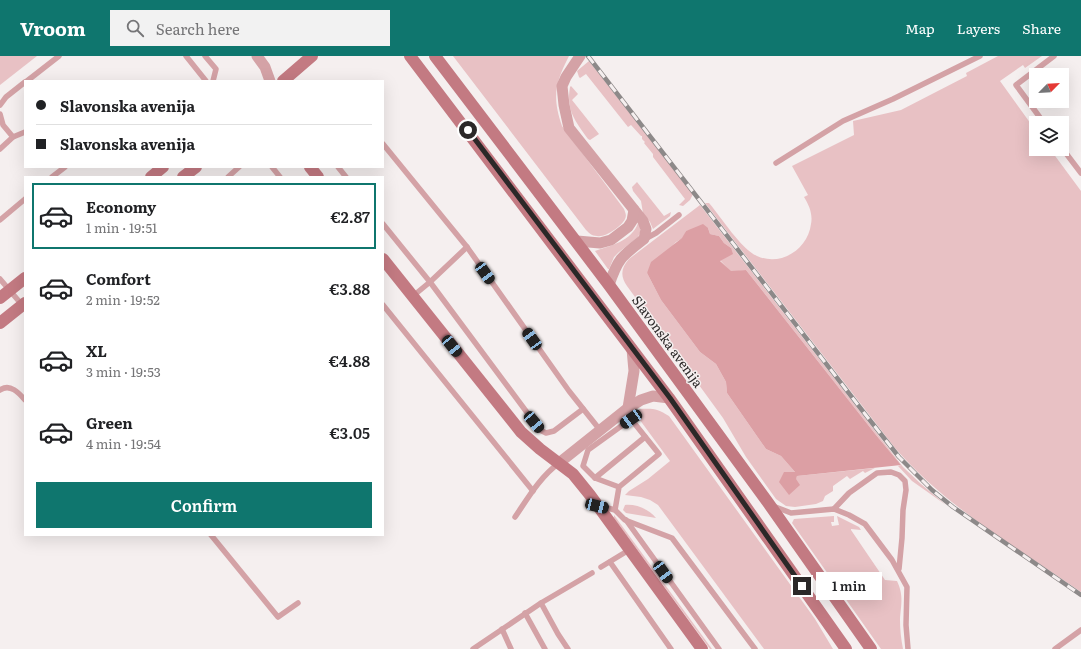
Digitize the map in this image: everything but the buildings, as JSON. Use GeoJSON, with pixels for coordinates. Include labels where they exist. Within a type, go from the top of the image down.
{"type":"FeatureCollection","features":[{"type":"Feature","properties":{"kind":"main road"},"geometry":{"type":"LineString","coordinates":[[284,80],[312,56]]}},
{"type":"Feature","properties":{"kind":"main road"},"geometry":{"type":"LineString","coordinates":[[410,56],[450,106],[670,398],[846,649]]}},
{"type":"Feature","properties":{"kind":"main road","name":"Slavonska avenija"},"geometry":{"type":"LineString","coordinates":[[435,56],[610,285],[769,504],[871,649]]}},
{"type":"Feature","properties":{"kind":"main road"},"geometry":{"type":"LineString","coordinates":[[152,176],[162,168]]}},
{"type":"Feature","properties":{"kind":"main road"},"geometry":{"type":"LineString","coordinates":[[184,176],[195,168]]}},
{"type":"Feature","properties":{"kind":"main road"},"geometry":{"type":"LineString","coordinates":[[311,168],[317,176]]}},
{"type":"Feature","properties":{"kind":"main road"},"geometry":{"type":"LineString","coordinates":[[384,260],[521,432],[540,449],[573,474],[702,649]]}},
{"type":"Feature","properties":{"kind":"main road"},"geometry":{"type":"LineString","coordinates":[[5,294],[24,279]]}},
{"type":"Feature","properties":{"kind":"main road"},"geometry":{"type":"LineString","coordinates":[[0,323],[24,305]]}},
{"type":"Feature","properties":{"kind":"street"},"geometry":{"type":"LineString","coordinates":[[257,56],[265,67],[270,80]]}},
{"type":"Feature","properties":{"kind":"street"},"geometry":{"type":"LineString","coordinates":[[580,56],[566,77],[562,86],[569,128],[643,221],[646,229],[644,239],[621,258],[615,266],[610,285]]}},
{"type":"Feature","properties":{"kind":"street"},"geometry":{"type":"LineString","coordinates":[[576,241],[600,243],[611,240],[628,227],[632,221],[634,210]]}},
{"type":"Feature","properties":{"kind":"street"},"geometry":{"type":"LineString","coordinates":[[628,408],[634,371],[632,349]]}},
{"type":"Feature","properties":{"kind":"street"},"geometry":{"type":"LineString","coordinates":[[559,463],[628,408],[641,400],[653,396],[670,398]]}},
{"type":"Feature","properties":{"kind":"lane"},"geometry":{"type":"LineString","coordinates":[[29,80],[59,56]]}},
{"type":"Feature","properties":{"kind":"lane"},"geometry":{"type":"LineString","coordinates":[[186,56],[205,80]]}},
{"type":"Feature","properties":{"kind":"lane"},"geometry":{"type":"LineString","coordinates":[[205,56],[216,69],[212,80]]}},
{"type":"Feature","properties":{"kind":"lane"},"geometry":{"type":"LineString","coordinates":[[776,163],[844,121],[893,99],[980,56]]}},
{"type":"Feature","properties":{"kind":"lane"},"geometry":{"type":"LineString","coordinates":[[1039,116],[1016,85],[1054,56]]}},
{"type":"Feature","properties":{"kind":"lane"},"geometry":{"type":"LineString","coordinates":[[0,105],[6,97],[24,84]]}},
{"type":"Feature","properties":{"kind":"lane"},"geometry":{"type":"LineString","coordinates":[[0,114],[3,125],[13,137]]}},
{"type":"Feature","properties":{"kind":"lane"},"geometry":{"type":"LineString","coordinates":[[0,149],[13,137],[24,132]]}},
{"type":"Feature","properties":{"kind":"lane"},"geometry":{"type":"LineString","coordinates":[[384,145],[467,247],[583,409],[600,430]]}},
{"type":"Feature","properties":{"kind":"lane"},"geometry":{"type":"LineString","coordinates":[[1068,156],[1081,173]]}},
{"type":"Feature","properties":{"kind":"lane"},"geometry":{"type":"LineString","coordinates":[[229,176],[238,168]]}},
{"type":"Feature","properties":{"kind":"lane"},"geometry":{"type":"LineString","coordinates":[[273,168],[279,176]]}},
{"type":"Feature","properties":{"kind":"lane"},"geometry":{"type":"LineString","coordinates":[[339,168],[345,176]]}},
{"type":"Feature","properties":{"kind":"lane"},"geometry":{"type":"LineString","coordinates":[[0,220],[24,200]]}},
{"type":"Feature","properties":{"kind":"lane"},"geometry":{"type":"LineString","coordinates":[[644,239],[656,233],[679,215]]}},
{"type":"Feature","properties":{"kind":"lane"},"geometry":{"type":"LineString","coordinates":[[384,225],[430,282],[540,430],[546,433],[554,431],[583,409]]}},
{"type":"Feature","properties":{"kind":"lane"},"geometry":{"type":"LineString","coordinates":[[412,296],[430,282],[467,247]]}},
{"type":"Feature","properties":{"kind":"lane"},"geometry":{"type":"LineString","coordinates":[[0,279],[5,294],[24,305]]}},
{"type":"Feature","properties":{"kind":"lane"},"geometry":{"type":"LineString","coordinates":[[384,306],[533,490]]}},
{"type":"Feature","properties":{"kind":"lane"},"geometry":{"type":"LineString","coordinates":[[0,390],[9,387],[17,390],[24,399]]}},
{"type":"Feature","properties":{"kind":"lane"},"geometry":{"type":"LineString","coordinates":[[615,510],[619,487],[659,454],[631,419],[588,450],[583,466],[595,478],[619,487]]}},
{"type":"Feature","properties":{"kind":"lane"},"geometry":{"type":"LineString","coordinates":[[595,478],[645,437]]}},
{"type":"Feature","properties":{"kind":"lane"},"geometry":{"type":"LineString","coordinates":[[515,517],[533,490],[550,470],[559,463]]}},
{"type":"Feature","properties":{"kind":"lane"},"geometry":{"type":"LineString","coordinates":[[834,509],[849,493],[877,473],[891,472],[899,475],[905,481],[906,490],[898,569]]}},
{"type":"Feature","properties":{"kind":"lane"},"geometry":{"type":"LineString","coordinates":[[769,504],[791,513],[834,509],[865,524],[898,569],[907,587],[906,625],[908,649]]}},
{"type":"Feature","properties":{"kind":"lane"},"geometry":{"type":"LineString","coordinates":[[597,506],[615,510],[625,520],[719,649]]}},
{"type":"Feature","properties":{"kind":"lane"},"geometry":{"type":"LineString","coordinates":[[625,520],[672,538],[755,649]]}},
{"type":"Feature","properties":{"kind":"lane"},"geometry":{"type":"LineString","coordinates":[[212,536],[278,617],[298,603]]}},
{"type":"Feature","properties":{"kind":"lane"},"geometry":{"type":"LineString","coordinates":[[600,567],[629,550]]}},
{"type":"Feature","properties":{"kind":"lane"},"geometry":{"type":"LineString","coordinates":[[610,562],[671,649]]}},
{"type":"Feature","properties":{"kind":"lane"},"geometry":{"type":"LineString","coordinates":[[473,649],[525,613],[592,573]]}},
{"type":"Feature","properties":{"kind":"lane"},"geometry":{"type":"LineString","coordinates":[[541,603],[568,649]]}},
{"type":"Feature","properties":{"kind":"lane"},"geometry":{"type":"LineString","coordinates":[[525,613],[545,649]]}},
{"type":"Feature","properties":{"kind":"lane"},"geometry":{"type":"LineString","coordinates":[[502,628],[512,649]]}},
{"type":"Feature","properties":{"kind":"lane"},"geometry":{"type":"LineString","coordinates":[[1055,649],[1081,630]]}},
{"type":"Feature","properties":{"kind":"shaded area"},"geometry":{"type":"Polygon","coordinates":[[[0,56],[37,56],[0,85],[0,56]]]}},
{"type":"Feature","properties":{"kind":"shaded area"},"geometry":{"type":"Polygon","coordinates":[[[453,56],[569,56],[556,90],[557,107],[562,126],[624,209],[626,218],[623,222],[613,231],[604,235],[595,236],[589,233],[453,56]]]}},
{"type":"Feature","properties":{"kind":"shaded area"},"geometry":{"type":"Polygon","coordinates":[[[998,56],[1042,56],[1025,68],[1023,65],[1000,81],[1029,121],[1029,156],[1055,156],[1081,191],[1081,592],[959,508],[915,469],[895,448],[705,203],[709,203],[744,247],[757,256],[766,259],[775,259],[792,254],[805,241],[809,233],[811,217],[810,210],[804,197],[808,195],[792,166],[854,135],[853,121],[901,110],[967,76],[966,73],[998,56]]]}},
{"type":"Feature","properties":{"kind":"shaded area"},"geometry":{"type":"Polygon","coordinates":[[[589,61],[693,194],[690,200],[683,206],[679,205],[685,199],[653,157],[653,154],[644,143],[645,142],[642,139],[642,136],[631,125],[628,127],[586,74],[580,78],[579,77],[577,71],[589,61]]]}},
{"type":"Feature","properties":{"kind":"shaded area"},"geometry":{"type":"Polygon","coordinates":[[[571,86],[578,94],[572,100],[599,134],[590,140],[579,127],[573,115],[569,102],[571,86]]]}},
{"type":"Feature","properties":{"kind":"shaded area"},"geometry":{"type":"Polygon","coordinates":[[[637,182],[664,216],[671,212],[670,216],[653,229],[643,213],[641,201],[633,191],[632,187],[637,182]]]}},
{"type":"Feature","properties":{"kind":"shaded area"},"geometry":{"type":"Polygon","coordinates":[[[700,205],[903,467],[946,505],[912,481],[898,466],[901,465],[746,270],[731,272],[720,260],[731,248],[724,243],[719,236],[710,234],[708,228],[686,231],[683,238],[676,242],[647,273],[661,300],[700,352],[716,364],[726,382],[727,393],[766,449],[781,456],[795,472],[796,478],[797,476],[875,468],[865,473],[863,471],[850,479],[847,476],[833,486],[833,491],[825,496],[823,501],[816,504],[795,507],[786,506],[776,499],[746,457],[723,418],[623,279],[622,272],[629,259],[700,205]]]}},
{"type":"Feature","properties":{"kind":"shaded area"},"geometry":{"type":"Polygon","coordinates":[[[638,223],[640,224],[640,233],[638,237],[614,257],[608,269],[595,251],[620,242],[631,234],[638,223]]]}},
{"type":"Feature","properties":{"kind":"shaded area"},"geometry":{"type":"Polygon","coordinates":[[[703,224],[708,228],[710,234],[719,236],[724,243],[731,248],[733,254],[720,261],[731,271],[746,270],[901,465],[797,476],[796,479],[800,485],[789,495],[779,482],[784,472],[795,472],[781,456],[766,449],[727,393],[726,382],[716,364],[700,352],[661,300],[647,273],[651,262],[682,238],[686,231],[703,224]]]}},
{"type":"Feature","properties":{"kind":"shaded area"},"geometry":{"type":"Polygon","coordinates":[[[640,409],[655,410],[669,416],[815,619],[833,649],[764,649],[658,505],[641,497],[625,495],[670,461],[634,412],[640,409]]]}},
{"type":"Feature","properties":{"kind":"shaded area"},"geometry":{"type":"Polygon","coordinates":[[[625,505],[634,505],[642,508],[650,512],[656,518],[626,513],[623,510],[625,505]]]}},
{"type":"Feature","properties":{"kind":"shaded area"},"geometry":{"type":"Polygon","coordinates":[[[614,515],[712,649],[710,649],[614,518],[614,515]]]}},
{"type":"Feature","properties":{"kind":"shaded area"},"geometry":{"type":"Polygon","coordinates":[[[834,516],[834,522],[831,522],[832,526],[839,525],[837,516],[859,527],[861,530],[851,530],[885,580],[897,581],[901,596],[900,623],[903,649],[881,649],[792,523],[794,519],[834,516]]]}},
{"type":"Feature","properties":{"kind":"railway"},"geometry":{"type":"LineString","coordinates":[[588,56],[899,457],[932,490],[953,507],[1081,595]]}},
{"type":"Feature","properties":{"kind":"route"},"geometry":{"type":"LineString","coordinates":[[468,130],[670,398],[802,586]]}}]}
